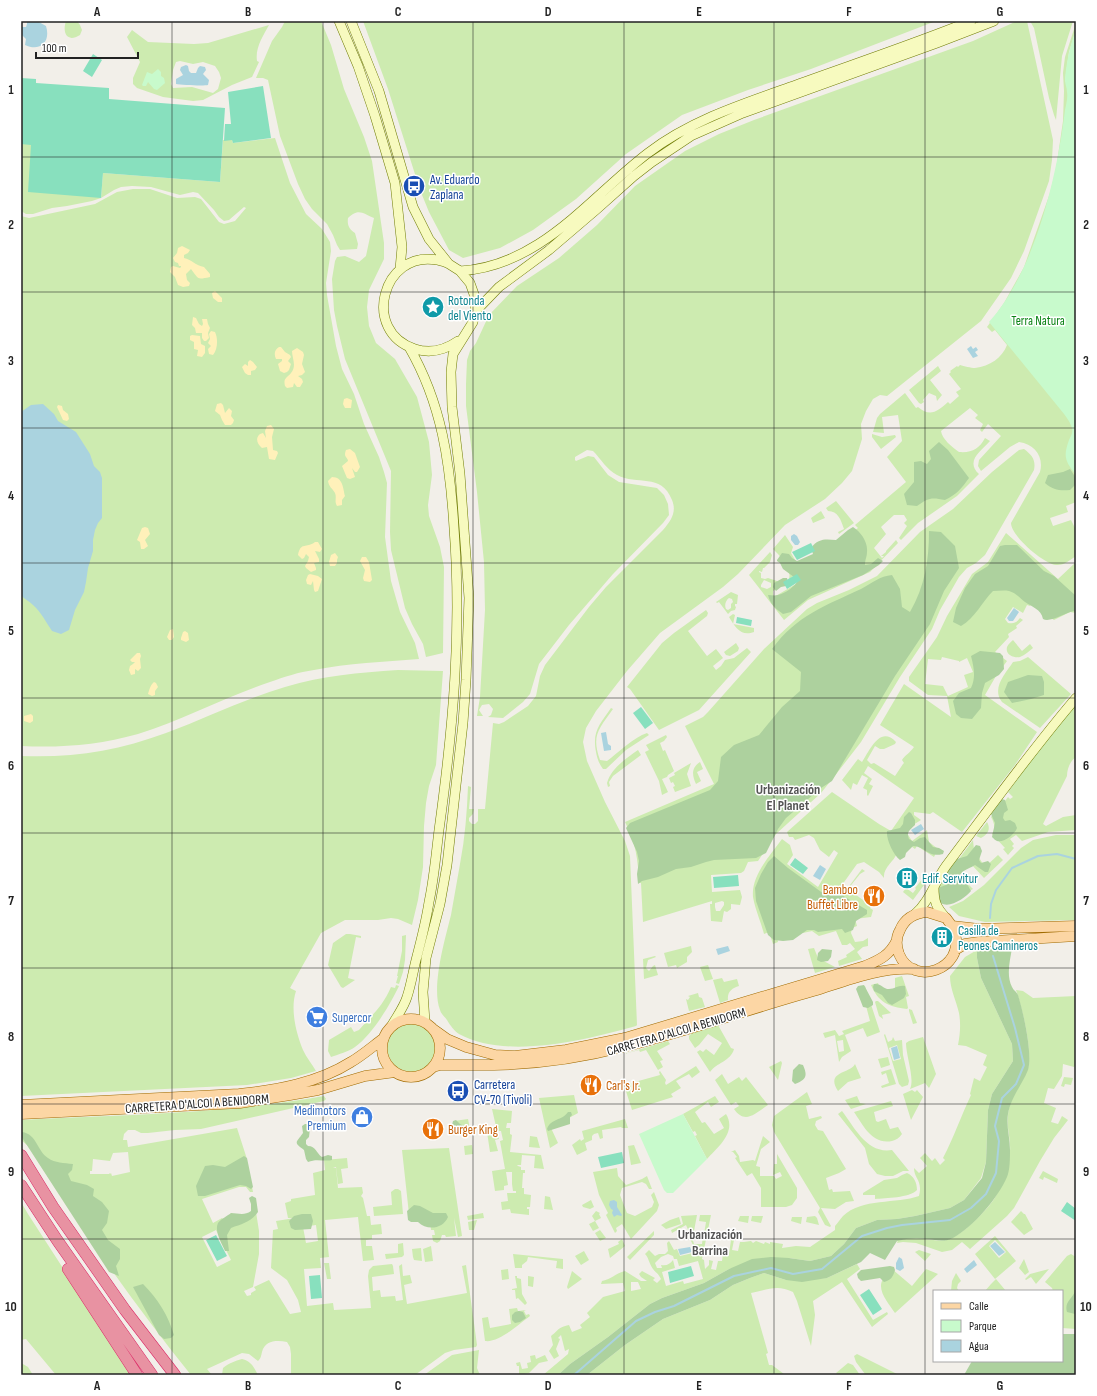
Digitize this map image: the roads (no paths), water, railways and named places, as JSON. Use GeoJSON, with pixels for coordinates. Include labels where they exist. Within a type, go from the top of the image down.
{"type":"FeatureCollection","features":[{"type":"Feature","properties":{"kind":"highway"},"geometry":{"type":"LineString","coordinates":[[21,1155],[53,1207],[125,1310],[175,1375]]}},
{"type":"Feature","properties":{"kind":"highway"},"geometry":{"type":"LineString","coordinates":[[21,1185],[37,1221],[137,1375]]}},
{"type":"Feature","properties":{"kind":"highway"},"geometry":{"type":"LineString","coordinates":[[21,1185],[57,1240],[152,1375]]}},
{"type":"Feature","properties":{"kind":"main road"},"geometry":{"type":"LineString","coordinates":[[339,21],[358,66],[395,183],[402,248],[400,269]]}},
{"type":"Feature","properties":{"kind":"main road"},"geometry":{"type":"LineString","coordinates":[[351,21],[379,91],[413,207],[429,239],[449,264]]}},
{"type":"Feature","properties":{"kind":"main road"},"geometry":{"type":"LineString","coordinates":[[460,271],[476,270],[508,260],[544,241],[572,220],[613,182],[649,152],[702,121],[741,105],[971,21]]}},
{"type":"Feature","properties":{"kind":"main road"},"geometry":{"type":"LineString","coordinates":[[475,312],[499,287],[549,250],[598,209],[634,176],[691,136],[743,113],[994,21]]}},
{"type":"Feature","properties":{"kind":"main road"},"geometry":{"type":"LineString","coordinates":[[425,1022],[422,992],[426,958],[440,904],[447,865],[463,723],[470,598],[460,474],[452,407],[451,372],[453,354],[470,326],[475,312],[475,297],[470,283],[460,271],[449,264],[437,260],[424,259],[400,269],[390,281],[384,295],[383,310],[387,325],[396,338],[409,347],[422,352],[436,352],[450,347],[461,339]]}},
{"type":"Feature","properties":{"kind":"main road"},"geometry":{"type":"LineString","coordinates":[[392,1025],[408,1019],[417,1019],[425,1022],[433,1029],[438,1036],[440,1052],[438,1060],[433,1067],[427,1072],[413,1077],[403,1076],[395,1072],[388,1065],[383,1057],[382,1047],[387,1031],[392,1025],[406,999],[430,901],[448,772],[456,680],[458,622],[456,549],[446,447],[428,385],[421,368],[409,347]]}},
{"type":"Feature","properties":{"kind":"main road"},"geometry":{"type":"LineString","coordinates":[[934,886],[935,902],[938,909],[949,922],[956,938],[956,950],[946,965],[938,970],[922,972],[906,964],[897,949],[898,932],[902,924],[924,907],[934,886],[941,872],[1045,734],[1076,698]]}},
{"type":"Feature","properties":{"kind":"main road"},"geometry":{"type":"LineString","coordinates":[[915,914],[927,912],[949,922],[983,929],[1076,926]]}},
{"type":"Feature","properties":{"kind":"main road"},"geometry":{"type":"LineString","coordinates":[[956,950],[965,944],[1076,936]]}},
{"type":"Feature","properties":{"kind":"main road","name":"CARRETERA D'ALCOI A BENIDORM"},"geometry":{"type":"LineString","coordinates":[[433,1029],[446,1039],[466,1047],[495,1055],[527,1055],[577,1048],[625,1038],[865,966],[880,960],[887,955],[897,940]]}},
{"type":"Feature","properties":{"kind":"main road","name":"CARRETERA D'ALCOI A BENIDORM"},"geometry":{"type":"LineString","coordinates":[[433,1067],[440,1065],[495,1065],[526,1063],[561,1060],[594,1054],[660,1037],[866,975],[902,968],[914,969]]}},
{"type":"Feature","properties":{"kind":"main road","name":"CARRETERA D'ALCOI A BENIDORM"},"geometry":{"type":"LineString","coordinates":[[21,1105],[239,1094],[280,1088],[300,1084],[333,1072],[355,1060],[384,1038]]}},
{"type":"Feature","properties":{"kind":"main road","name":"CARRETERA D'ALCOI A BENIDORM"},"geometry":{"type":"LineString","coordinates":[[21,1114],[240,1103],[318,1090],[371,1075],[395,1072]]}},
{"type":"Feature","properties":{"kind":"water"},"geometry":{"type":"Polygon","coordinates":[[[27,21],[37,21],[46,26],[46,41],[40,46],[30,47],[25,45],[26,39],[21,34],[21,27],[26,27],[27,21]]]}},
{"type":"Feature","properties":{"kind":"water"},"geometry":{"type":"Polygon","coordinates":[[[186,65],[191,73],[196,73],[200,66],[205,67],[206,70],[203,74],[209,80],[208,85],[176,84],[176,79],[183,75],[180,70],[181,67],[186,65]]]}},
{"type":"Feature","properties":{"kind":"water"},"geometry":{"type":"Polygon","coordinates":[[[971,346],[973,349],[976,347],[978,350],[975,352],[978,356],[973,358],[967,349],[971,346]]]}},
{"type":"Feature","properties":{"kind":"water"},"geometry":{"type":"Polygon","coordinates":[[[43,404],[54,414],[58,421],[76,432],[90,454],[94,466],[100,472],[102,478],[102,518],[95,530],[93,551],[88,568],[84,592],[75,610],[69,630],[61,634],[52,631],[38,611],[21,595],[21,412],[31,405],[43,404]]]}},
{"type":"Feature","properties":{"kind":"water"},"geometry":{"type":"Polygon","coordinates":[[[794,534],[800,542],[798,545],[795,545],[791,540],[791,536],[794,534]]]}},
{"type":"Feature","properties":{"kind":"water"},"geometry":{"type":"Polygon","coordinates":[[[1014,608],[1019,612],[1013,621],[1009,621],[1007,618],[1014,608]]]}},
{"type":"Feature","properties":{"kind":"water"},"geometry":{"type":"Polygon","coordinates":[[[606,732],[608,744],[611,746],[611,750],[604,751],[601,733],[606,732]]]}},
{"type":"Feature","properties":{"kind":"water"},"geometry":{"type":"Polygon","coordinates":[[[921,824],[924,829],[915,835],[911,830],[921,824]]]}},
{"type":"Feature","properties":{"kind":"water"},"geometry":{"type":"Polygon","coordinates":[[[820,865],[826,869],[820,880],[813,876],[820,865]]]}},
{"type":"Feature","properties":{"kind":"water"},"geometry":{"type":"Polygon","coordinates":[[[728,946],[730,951],[718,955],[716,949],[728,946]]]}},
{"type":"Feature","properties":{"kind":"water"},"geometry":{"type":"Polygon","coordinates":[[[897,1046],[900,1058],[894,1060],[891,1048],[897,1046]]]}},
{"type":"Feature","properties":{"kind":"water"},"geometry":{"type":"Polygon","coordinates":[[[614,1200],[617,1202],[617,1207],[622,1215],[621,1216],[617,1215],[614,1217],[612,1213],[613,1210],[609,1205],[610,1201],[614,1200]]]}},
{"type":"Feature","properties":{"kind":"water"},"geometry":{"type":"Polygon","coordinates":[[[995,1242],[1005,1252],[999,1256],[990,1246],[995,1242]]]}},
{"type":"Feature","properties":{"kind":"water"},"geometry":{"type":"Polygon","coordinates":[[[690,1247],[692,1252],[680,1255],[678,1249],[690,1247]]]}},
{"type":"Feature","properties":{"kind":"water"},"geometry":{"type":"Polygon","coordinates":[[[899,1257],[902,1259],[904,1268],[900,1271],[896,1269],[896,1263],[899,1257]]]}},
{"type":"Feature","properties":{"kind":"water"},"geometry":{"type":"Polygon","coordinates":[[[974,1260],[977,1265],[967,1273],[964,1269],[974,1260]]]}},
{"type":"Feature","properties":{"kind":"waterway"},"geometry":{"type":"LineString","coordinates":[[990,918],[991,904],[996,890],[1012,868],[1038,856],[1057,854],[1076,859]]}},
{"type":"Feature","properties":{"kind":"waterway"},"geometry":{"type":"LineString","coordinates":[[574,1375],[636,1321],[655,1312],[674,1306],[734,1276],[771,1268],[793,1274],[822,1269],[862,1236],[902,1225],[950,1220],[971,1208],[986,1194],[996,1173],[999,1141],[995,1126],[1002,1098],[1016,1084],[1024,1065],[1015,1028],[993,956]]}},
{"type":"Feature","properties":{"kind":"place","name":"Av. Eduardo Zaplana"},"geometry":{"type":"Point","coordinates":[414,186]}},
{"type":"Feature","properties":{"kind":"place","name":"Rotonda del Viento"},"geometry":{"type":"Point","coordinates":[433,307]}},
{"type":"Feature","properties":{"kind":"place","name":"Edif. Servitur"},"geometry":{"type":"Point","coordinates":[907,878]}},
{"type":"Feature","properties":{"kind":"place","name":"Bamboo Buffet Libre"},"geometry":{"type":"Point","coordinates":[874,896]}},
{"type":"Feature","properties":{"kind":"place","name":"Casilla de Peones Camineros"},"geometry":{"type":"Point","coordinates":[942,937]}},
{"type":"Feature","properties":{"kind":"place","name":"Supercor"},"geometry":{"type":"Point","coordinates":[317,1017]}},
{"type":"Feature","properties":{"kind":"place","name":"Carl's Jr."},"geometry":{"type":"Point","coordinates":[591,1085]}},
{"type":"Feature","properties":{"kind":"place","name":"Carretera CV-70 (Tivoli)"},"geometry":{"type":"Point","coordinates":[458,1091]}},
{"type":"Feature","properties":{"kind":"place","name":"Medimotors Premium"},"geometry":{"type":"Point","coordinates":[362,1117]}},
{"type":"Feature","properties":{"kind":"place","name":"Burger King"},"geometry":{"type":"Point","coordinates":[433,1129]}},
{"type":"Feature","properties":{"kind":"district","name":"Urbanización El Planet"},"geometry":{"type":"Point","coordinates":[788,798]}},
{"type":"Feature","properties":{"kind":"district","name":"Urbanización Barrina"},"geometry":{"type":"Point","coordinates":[710,1242]}},
{"type":"Feature","properties":{"kind":"park label","name":"Terra Natura"},"geometry":{"type":"Point","coordinates":[1038,320]}}]}
